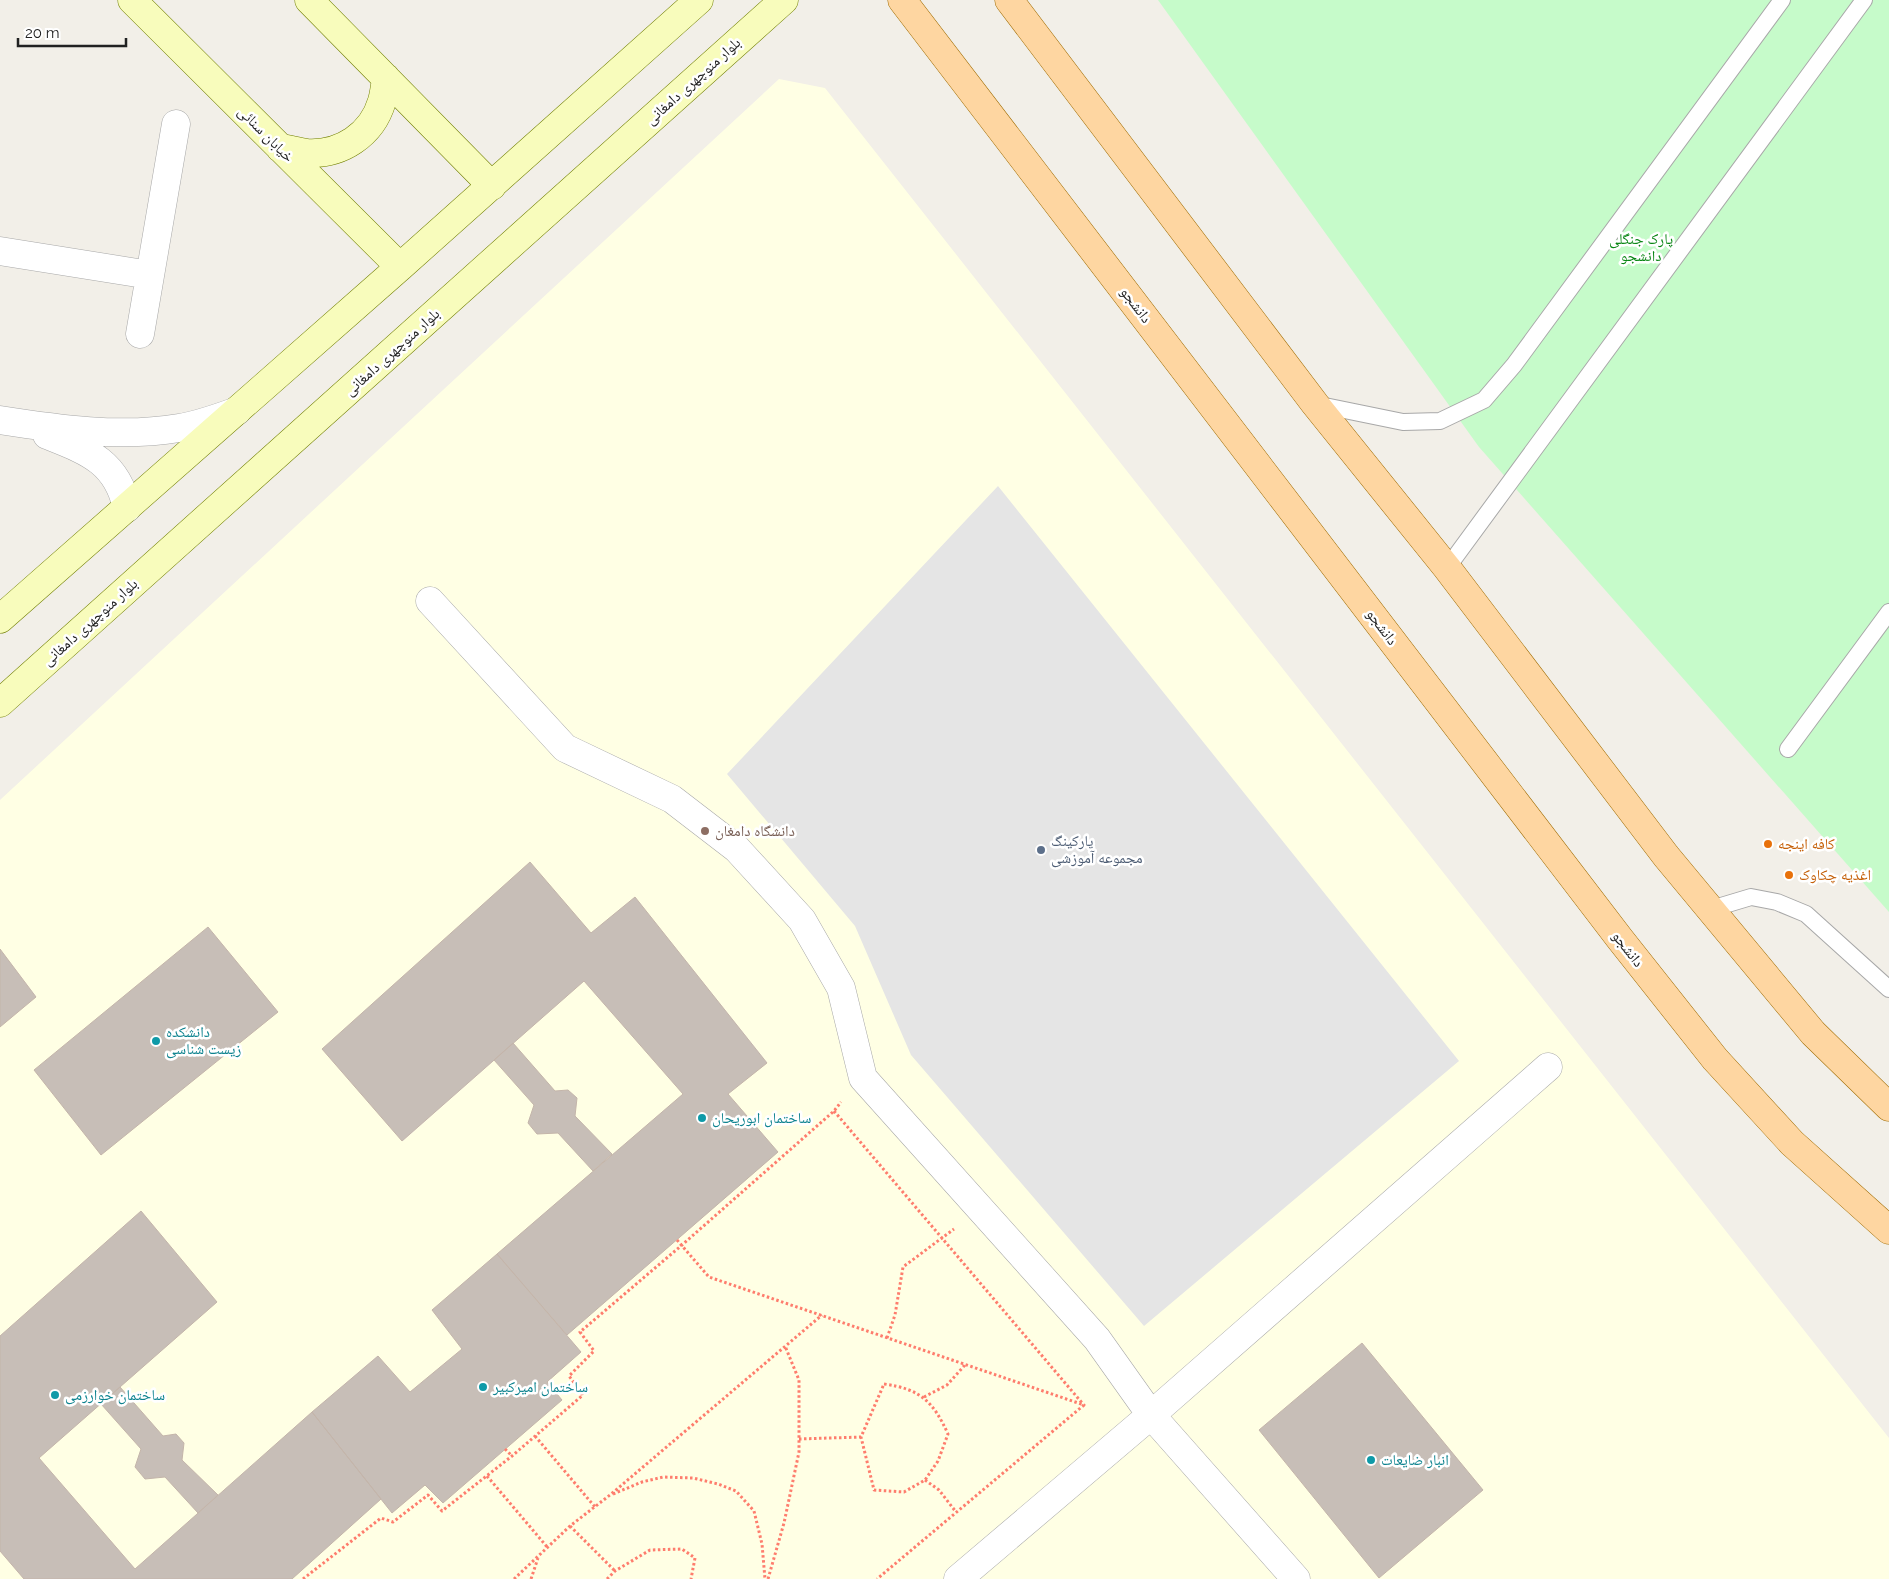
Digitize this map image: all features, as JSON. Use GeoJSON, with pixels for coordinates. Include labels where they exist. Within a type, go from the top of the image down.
{"type":"FeatureCollection","features":[{"type":"Feature","properties":{"kind":"main road","name":"دانشجو"},"geometry":{"type":"LineString","coordinates":[[902,0],[1620,939],[1715,1059],[1792,1143],[1889,1230]]}},
{"type":"Feature","properties":{"kind":"main road"},"geometry":{"type":"LineString","coordinates":[[1009,0],[1316,404],[1447,568],[1666,856],[1813,1033],[1889,1107]]}},
{"type":"Feature","properties":{"kind":"street","name":"خیابان سنائی"},"geometry":{"type":"LineString","coordinates":[[132,0],[400,268]]}},
{"type":"Feature","properties":{"kind":"street"},"geometry":{"type":"LineString","coordinates":[[309,0],[492,186]]}},
{"type":"Feature","properties":{"kind":"street"},"geometry":{"type":"LineString","coordinates":[[0,619],[400,268],[699,0]]}},
{"type":"Feature","properties":{"kind":"street","name":"بلوار منوچهری دامغانی"},"geometry":{"type":"LineString","coordinates":[[0,703],[777,4]]}},
{"type":"Feature","properties":{"kind":"street"},"geometry":{"type":"LineString","coordinates":[[280,148],[307,153],[327,152],[346,146],[364,134],[377,114],[382,102],[386,78]]}},
{"type":"Feature","properties":{"kind":"street"},"geometry":{"type":"LineString","coordinates":[[140,334],[176,124]]}},
{"type":"Feature","properties":{"kind":"street"},"geometry":{"type":"LineString","coordinates":[[0,251],[150,275]]}},
{"type":"Feature","properties":{"kind":"street"},"geometry":{"type":"LineString","coordinates":[[8,421],[71,430],[155,431],[204,422],[238,410]]}},
{"type":"Feature","properties":{"kind":"street"},"geometry":{"type":"LineString","coordinates":[[8,421],[64,442],[99,460],[117,479],[124,493],[127,508]]}},
{"type":"Feature","properties":{"kind":"street"},"geometry":{"type":"LineString","coordinates":[[430,601],[565,748],[672,799],[737,849],[802,920],[841,988],[863,1078],[1096,1339],[1151,1414],[1296,1579]]}},
{"type":"Feature","properties":{"kind":"street"},"geometry":{"type":"LineString","coordinates":[[958,1579],[1151,1414],[1548,1067]]}},
{"type":"Feature","properties":{"kind":"lane"},"geometry":{"type":"LineString","coordinates":[[1316,404],[1403,422],[1440,421],[1484,400],[1514,365],[1782,0]]}},
{"type":"Feature","properties":{"kind":"lane"},"geometry":{"type":"LineString","coordinates":[[1447,568],[1864,0]]}},
{"type":"Feature","properties":{"kind":"lane"},"geometry":{"type":"LineString","coordinates":[[1788,749],[1889,612]]}},
{"type":"Feature","properties":{"kind":"lane"},"geometry":{"type":"LineString","coordinates":[[1711,909],[1751,897],[1777,902],[1806,914],[1889,989]]}},
{"type":"Feature","properties":{"kind":"path"},"geometry":{"type":"LineString","coordinates":[[304,1579],[381,1518],[393,1522],[428,1495],[442,1511],[512,1456],[583,1395],[569,1376],[594,1351],[580,1332],[834,1111],[863,1078]]}},
{"type":"Feature","properties":{"kind":"path"},"geometry":{"type":"LineString","coordinates":[[834,1111],[1084,1405]]}},
{"type":"Feature","properties":{"kind":"path"},"geometry":{"type":"LineString","coordinates":[[887,1338],[895,1316],[902,1267],[980,1209]]}},
{"type":"Feature","properties":{"kind":"path"},"geometry":{"type":"LineString","coordinates":[[677,1240],[709,1277],[1084,1405]]}},
{"type":"Feature","properties":{"kind":"path"},"geometry":{"type":"LineString","coordinates":[[514,1579],[570,1526],[610,1496],[822,1315]]}},
{"type":"Feature","properties":{"kind":"path"},"geometry":{"type":"LineString","coordinates":[[767,1579],[784,1523],[799,1452],[799,1380],[785,1346]]}},
{"type":"Feature","properties":{"kind":"path"},"geometry":{"type":"LineString","coordinates":[[924,1397],[948,1385],[965,1365]]}},
{"type":"Feature","properties":{"kind":"path"},"geometry":{"type":"LineString","coordinates":[[884,1384],[905,1387],[924,1397],[940,1415],[948,1434],[938,1461],[925,1480],[904,1492],[874,1490],[861,1438],[884,1384]]}},
{"type":"Feature","properties":{"kind":"path"},"geometry":{"type":"LineString","coordinates":[[876,1579],[1084,1405]]}},
{"type":"Feature","properties":{"kind":"path"},"geometry":{"type":"LineString","coordinates":[[535,1436],[595,1507]]}},
{"type":"Feature","properties":{"kind":"path"},"geometry":{"type":"LineString","coordinates":[[799,1438],[861,1438]]}},
{"type":"Feature","properties":{"kind":"path"},"geometry":{"type":"LineString","coordinates":[[505,1449],[512,1456]]}},
{"type":"Feature","properties":{"kind":"path"},"geometry":{"type":"LineString","coordinates":[[486,1476],[548,1548]]}},
{"type":"Feature","properties":{"kind":"path"},"geometry":{"type":"LineString","coordinates":[[610,1496],[642,1482],[663,1477],[693,1478],[736,1491],[754,1511],[762,1544],[767,1579]]}},
{"type":"Feature","properties":{"kind":"path"},"geometry":{"type":"LineString","coordinates":[[925,1480],[940,1490],[956,1512]]}},
{"type":"Feature","properties":{"kind":"path"},"geometry":{"type":"LineString","coordinates":[[570,1526],[616,1571]]}},
{"type":"Feature","properties":{"kind":"path"},"geometry":{"type":"LineString","coordinates":[[607,1579],[616,1571],[650,1550],[682,1549],[695,1558],[691,1579]]}},
{"type":"Feature","properties":{"kind":"path"},"geometry":{"type":"LineString","coordinates":[[531,1579],[538,1557]]}},
{"type":"Feature","properties":{"kind":"shaded area","name":"دانشگاه دامغان"},"geometry":{"type":"Polygon","coordinates":[[[779,79],[825,88],[1889,1438],[1889,1579],[292,1579],[381,1499],[392,1513],[425,1485],[562,1400],[547,1382],[581,1352],[567,1335],[778,1152],[728,1094],[767,1062],[635,897],[591,933],[322,1049],[403,1141],[584,981],[683,1094],[432,1310],[462,1349],[410,1392],[377,1356],[135,1569],[39,1458],[217,1302],[141,1211],[0,1336],[0,1027],[36,996],[0,949],[0,800],[779,79]],[[208,927],[102,1154],[278,1012],[208,927]]]}},
{"type":"Feature","properties":{"kind":"shaded area","name":"پارکینگ مجموعه آموزشی"},"geometry":{"type":"Polygon","coordinates":[[[998,486],[1459,1061],[1144,1326],[911,1055],[855,926],[727,774],[998,486]]]}},
{"type":"Feature","properties":{"kind":"shaded area"},"geometry":{"type":"Polygon","coordinates":[[[0,1551],[24,1579],[0,1579],[0,1551]]]}},
{"type":"Feature","properties":{"kind":"green space","name":"پارک جنگلی دانشجو"},"geometry":{"type":"Polygon","coordinates":[[[1158,0],[1889,0],[1889,912],[1479,447],[1158,0]]]}},
{"type":"Feature","properties":{"kind":"building","name":"ساختمان ابوریحان"},"geometry":{"type":"Polygon","coordinates":[[[530,862],[591,933],[635,897],[767,1063],[728,1094],[778,1152],[567,1335],[497,1254],[683,1094],[584,981],[402,1141],[322,1049],[530,862]]]}},
{"type":"Feature","properties":{"kind":"building","name":"دانشکده زیست شناسی"},"geometry":{"type":"Polygon","coordinates":[[[208,927],[278,1012],[101,1155],[34,1070],[208,927]]]}},
{"type":"Feature","properties":{"kind":"building"},"geometry":{"type":"Polygon","coordinates":[[[0,949],[36,997],[0,1027],[0,949]]]}},
{"type":"Feature","properties":{"kind":"building"},"geometry":{"type":"Polygon","coordinates":[[[513,1043],[555,1091],[568,1090],[577,1098],[575,1116],[612,1154],[593,1171],[558,1133],[537,1134],[528,1123],[534,1105],[494,1060],[513,1043]]]}},
{"type":"Feature","properties":{"kind":"building","name":"ساختمان خوارزمی"},"geometry":{"type":"Polygon","coordinates":[[[141,1211],[217,1302],[39,1458],[135,1569],[312,1412],[381,1499],[292,1579],[24,1579],[0,1551],[0,1336],[141,1211]]]}},
{"type":"Feature","properties":{"kind":"building","name":"ساختمان امیرکبیر"},"geometry":{"type":"Polygon","coordinates":[[[497,1254],[581,1352],[547,1382],[562,1400],[443,1503],[425,1485],[392,1513],[312,1412],[378,1356],[410,1392],[462,1349],[432,1310],[497,1254]]]}},
{"type":"Feature","properties":{"kind":"building","name":"انبار ضایعات"},"geometry":{"type":"Polygon","coordinates":[[[1362,1343],[1483,1490],[1379,1578],[1259,1430],[1362,1343]]]}},
{"type":"Feature","properties":{"kind":"building"},"geometry":{"type":"Polygon","coordinates":[[[120,1387],[163,1436],[176,1434],[184,1443],[182,1460],[218,1495],[198,1513],[165,1477],[145,1479],[135,1467],[141,1449],[101,1404],[120,1387]]]}},
{"type":"Feature","properties":{"kind":"place","name":"دانشگاه دامغان"},"geometry":{"type":"Point","coordinates":[705,831]}},
{"type":"Feature","properties":{"kind":"place","name":"کافه اینجه"},"geometry":{"type":"Point","coordinates":[1768,844]}},
{"type":"Feature","properties":{"kind":"place","name":"پارکینگ مجموعه آموزشی"},"geometry":{"type":"Point","coordinates":[1041,850]}},
{"type":"Feature","properties":{"kind":"place","name":"اغذیه چکاوک"},"geometry":{"type":"Point","coordinates":[1789,875]}},
{"type":"Feature","properties":{"kind":"place","name":"دانشکده زیست شناسی"},"geometry":{"type":"Point","coordinates":[156,1041]}},
{"type":"Feature","properties":{"kind":"place","name":"ساختمان ابوریحان"},"geometry":{"type":"Point","coordinates":[702,1118]}},
{"type":"Feature","properties":{"kind":"place","name":"ساختمان امیرکبیر"},"geometry":{"type":"Point","coordinates":[483,1387]}},
{"type":"Feature","properties":{"kind":"place","name":"ساختمان خوارزمی"},"geometry":{"type":"Point","coordinates":[55,1395]}},
{"type":"Feature","properties":{"kind":"place","name":"انبار ضایعات"},"geometry":{"type":"Point","coordinates":[1371,1460]}}]}
